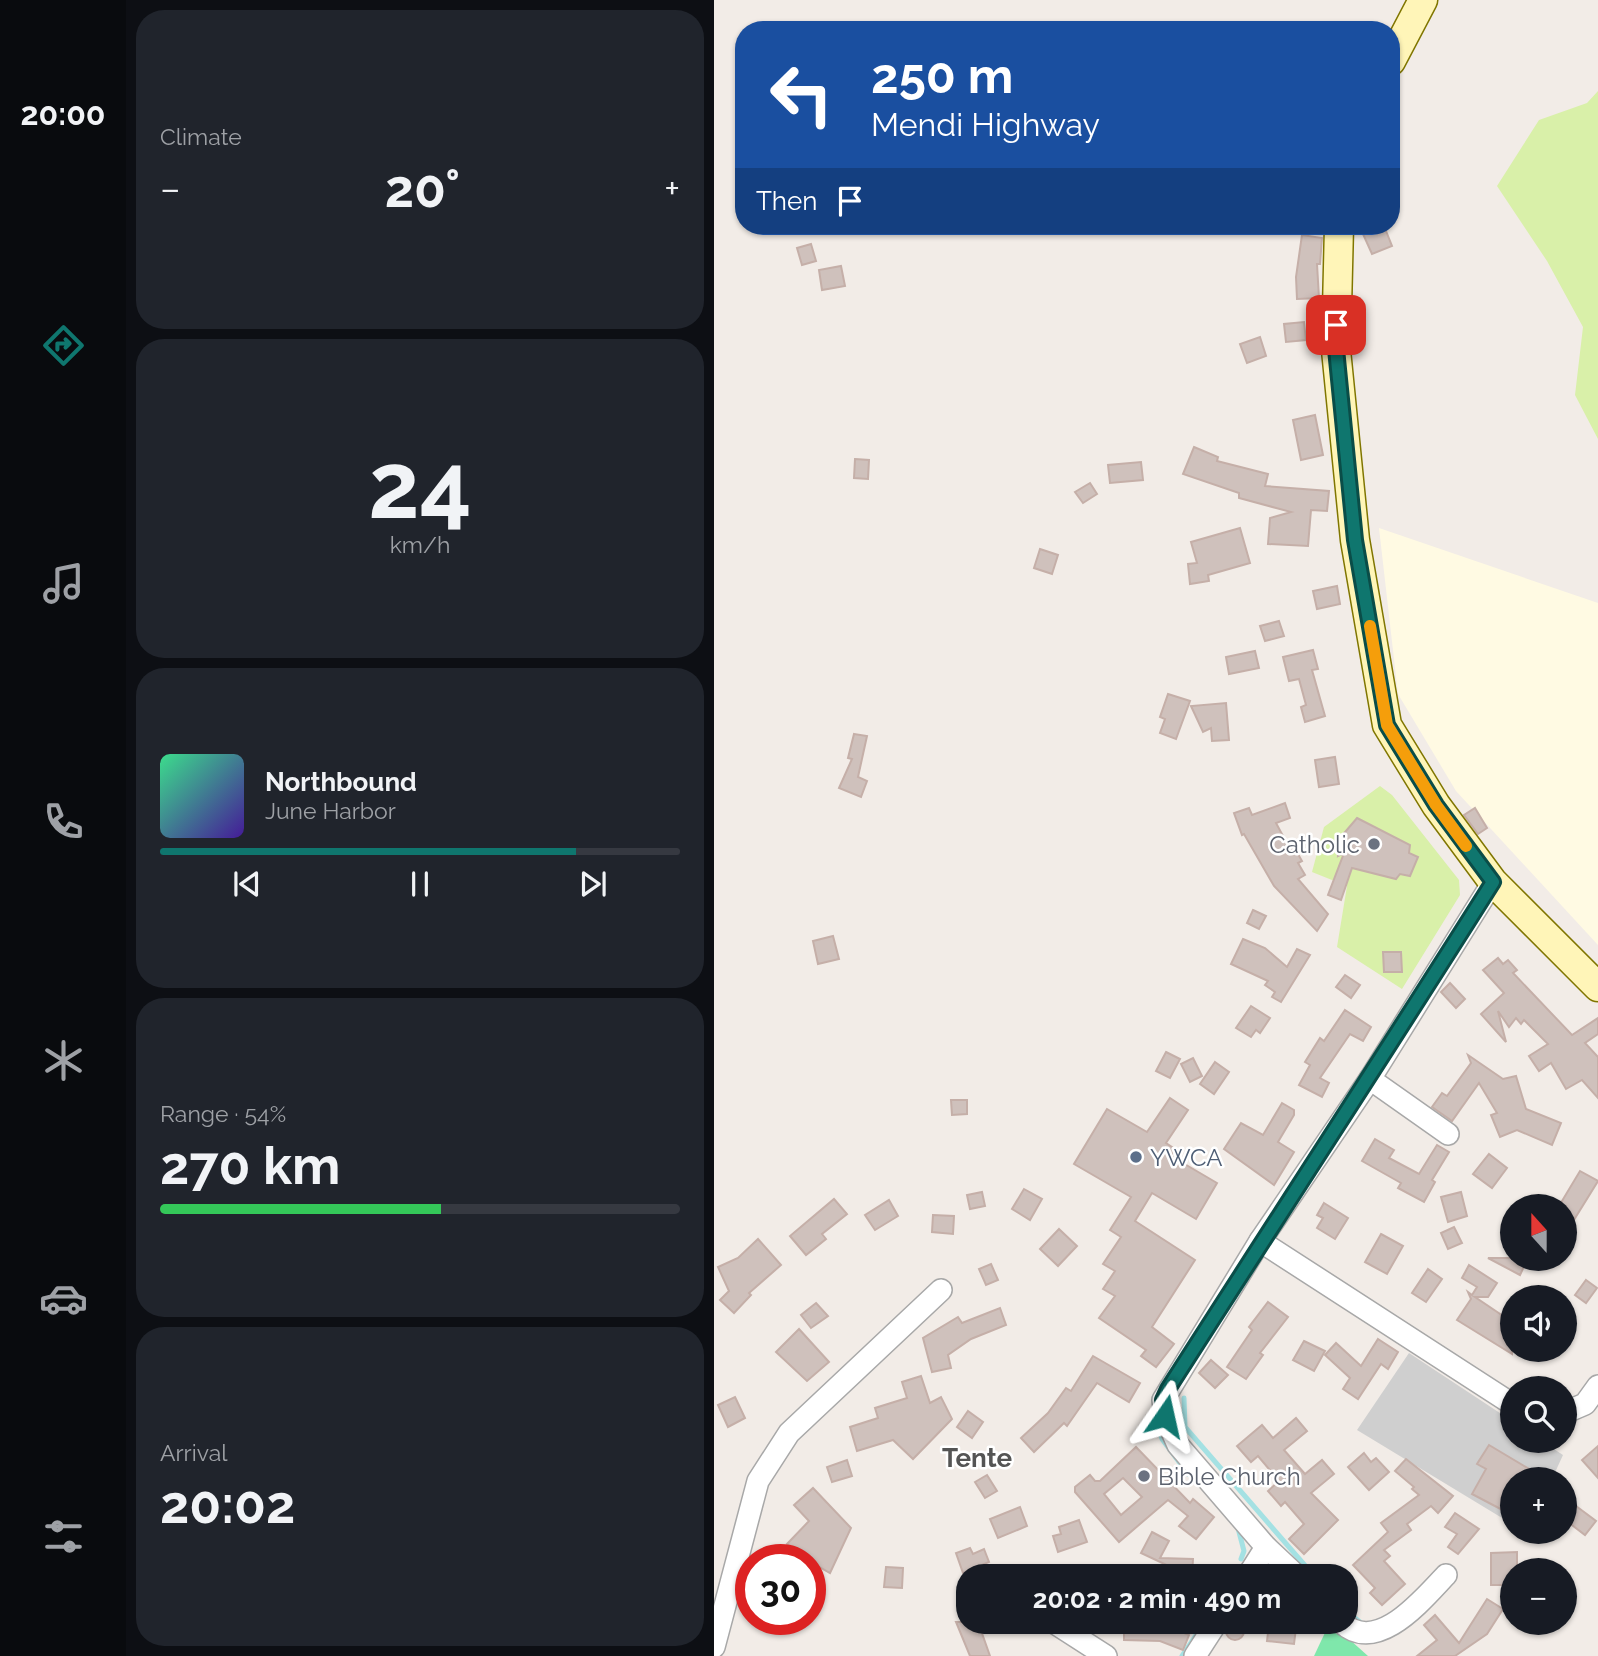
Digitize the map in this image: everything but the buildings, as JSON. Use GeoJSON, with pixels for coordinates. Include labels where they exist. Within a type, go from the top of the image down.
{"type":"FeatureCollection","features":[{"type":"Feature","properties":{"kind":"main road"},"geometry":{"type":"LineString","coordinates":[[1400,44],[1423,0]]}},
{"type":"Feature","properties":{"kind":"main road"},"geometry":{"type":"LineString","coordinates":[[1339,235],[1336,349],[1355,540],[1387,725],[1436,805],[1493,882],[1598,987]]}},
{"type":"Feature","properties":{"kind":"street"},"geometry":{"type":"LineString","coordinates":[[1284,1564],[1266,1547],[1178,1445],[1165,1416],[1163,1400],[1260,1241],[1370,1079],[1493,882]]}},
{"type":"Feature","properties":{"kind":"street"},"geometry":{"type":"LineString","coordinates":[[1370,1079],[1448,1134]]}},
{"type":"Feature","properties":{"kind":"street"},"geometry":{"type":"LineString","coordinates":[[1260,1241],[1500,1396]]}},
{"type":"Feature","properties":{"kind":"street"},"geometry":{"type":"LineString","coordinates":[[714,1647],[758,1481],[789,1433],[940,1290]]}},
{"type":"Feature","properties":{"kind":"street"},"geometry":{"type":"LineString","coordinates":[[1577,1407],[1584,1404],[1598,1385]]}},
{"type":"Feature","properties":{"kind":"street"},"geometry":{"type":"LineString","coordinates":[[1255,1564],[1266,1547]]}},
{"type":"Feature","properties":{"kind":"street"},"geometry":{"type":"LineString","coordinates":[[1358,1634],[1363,1636],[1382,1632],[1406,1616],[1446,1575]]}},
{"type":"Feature","properties":{"kind":"street"},"geometry":{"type":"LineString","coordinates":[[1072,1634],[1106,1656]]}},
{"type":"Feature","properties":{"kind":"street"},"geometry":{"type":"LineString","coordinates":[[1195,1656],[1209,1634]]}},
{"type":"Feature","properties":{"kind":"shaded area"},"geometry":{"type":"Polygon","coordinates":[[[1379,528],[1598,603],[1598,945],[1456,791],[1398,694],[1379,528]]]}},
{"type":"Feature","properties":{"kind":"shaded area"},"geometry":{"type":"Polygon","coordinates":[[[1409,1353],[1500,1413],[1500,1453],[1563,1455],[1558,1467],[1500,1467],[1500,1517],[1357,1430],[1409,1353]]]}},
{"type":"Feature","properties":{"kind":"green space"},"geometry":{"type":"Polygon","coordinates":[[[1598,91],[1598,439],[1575,395],[1583,327],[1547,261],[1497,186],[1539,120],[1587,103],[1598,91]]]}},
{"type":"Feature","properties":{"kind":"green space"},"geometry":{"type":"Polygon","coordinates":[[[1380,786],[1392,795],[1459,880],[1460,895],[1402,989],[1337,947],[1347,886],[1312,872],[1324,827],[1380,786]]]}},
{"type":"Feature","properties":{"kind":"green space"},"geometry":{"type":"Polygon","coordinates":[[[1324,1634],[1343,1634],[1368,1656],[1314,1656],[1324,1634]]]}},
{"type":"Feature","properties":{"kind":"waterway"},"geometry":{"type":"LineString","coordinates":[[1184,1398],[1185,1427],[1304,1564]]}},
{"type":"Feature","properties":{"kind":"waterway"},"geometry":{"type":"LineString","coordinates":[[1154,1416],[1162,1439],[1188,1474]]}},
{"type":"Feature","properties":{"kind":"waterway"},"geometry":{"type":"LineString","coordinates":[[1238,1528],[1244,1551],[1241,1559]]}},
{"type":"Feature","properties":{"kind":"waterway"},"geometry":{"type":"LineString","coordinates":[[1182,1656],[1197,1634]]}},
{"type":"Feature","properties":{"kind":"slow traffic"},"geometry":{"type":"LineString","coordinates":[[1370,626],[1387,725],[1436,805],[1466,846]]}},
{"type":"Feature","properties":{"kind":"place","name":"Catholic"},"geometry":{"type":"Point","coordinates":[1374,844]}},
{"type":"Feature","properties":{"kind":"place","name":"YWCA"},"geometry":{"type":"Point","coordinates":[1136,1157]}},
{"type":"Feature","properties":{"kind":"place","name":"Bible Church"},"geometry":{"type":"Point","coordinates":[1144,1476]}},
{"type":"Feature","properties":{"kind":"district","name":"Tente"},"geometry":{"type":"Point","coordinates":[977,1458]}},
{"type":"Feature","properties":{"kind":"route"},"geometry":{"type":"LineString","coordinates":[[1165,1416],[1163,1400],[1168,1389],[1260,1241],[1370,1079],[1493,882],[1436,805],[1387,725],[1355,540],[1336,349],[1336,325]]}}]}
